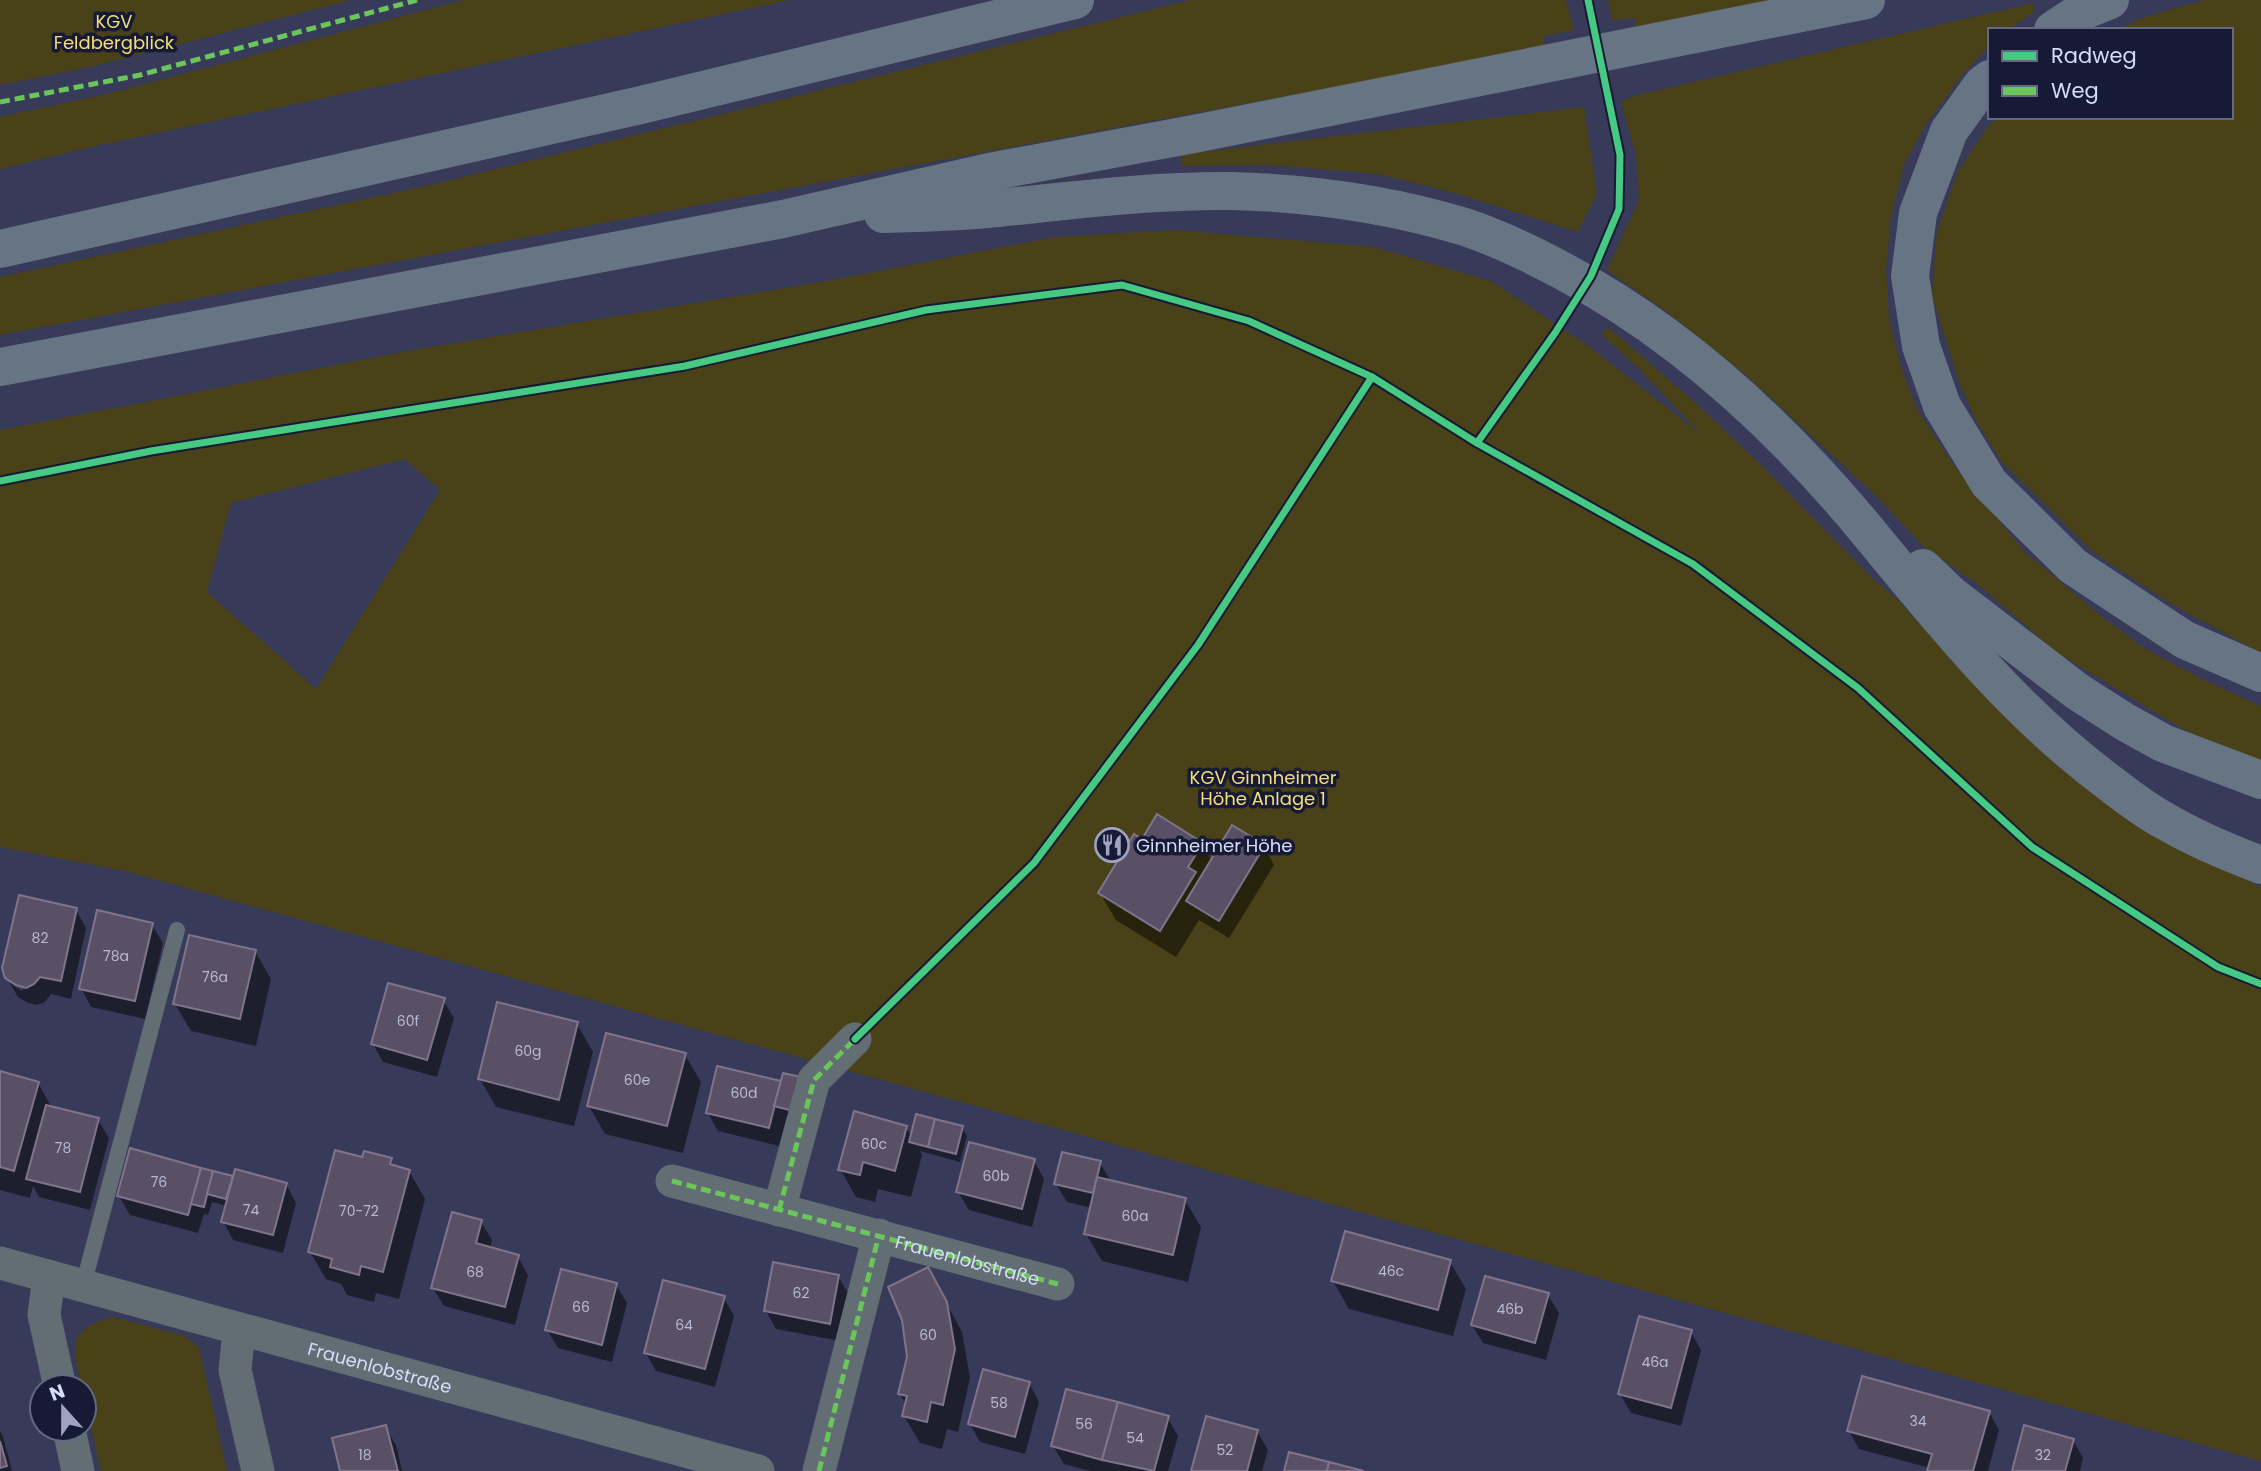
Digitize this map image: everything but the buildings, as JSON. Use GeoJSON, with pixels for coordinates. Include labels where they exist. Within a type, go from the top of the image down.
{"type":"FeatureCollection","features":[{"type":"Feature","properties":{"kind":"highway"},"geometry":{"type":"LineString","coordinates":[[0,249],[641,105],[1075,0]]}},
{"type":"Feature","properties":{"kind":"highway"},"geometry":{"type":"LineString","coordinates":[[0,367],[783,219],[989,172],[1199,134],[1866,0]]}},
{"type":"Feature","properties":{"kind":"highway"},"geometry":{"type":"LineString","coordinates":[[2056,28],[2080,12],[2110,0]]}},
{"type":"Feature","properties":{"kind":"highway"},"geometry":{"type":"LineString","coordinates":[[1988,80],[1948,131],[1918,213],[1910,276],[1922,346],[1942,406],[1989,483],[2073,566],[2185,640],[2261,673]]}},
{"type":"Feature","properties":{"kind":"highway"},"geometry":{"type":"LineString","coordinates":[[783,219],[982,209],[1182,192],[1273,193],[1327,198],[1425,216],[1468,228],[1537,257],[1628,309],[1679,345],[1726,384],[1837,493],[1898,543],[1950,594],[2078,692],[2163,743],[2261,780]]}},
{"type":"Feature","properties":{"kind":"highway"},"geometry":{"type":"LineString","coordinates":[[1837,493],[1940,619],[2007,694],[2081,762],[2165,821],[2261,865]]}},
{"type":"Feature","properties":{"kind":"street"},"geometry":{"type":"LineString","coordinates":[[779,1210],[814,1080],[855,1039]]}},
{"type":"Feature","properties":{"kind":"street","name":"Frauenlobstraße"},"geometry":{"type":"LineString","coordinates":[[672,1181],[1058,1284]]}},
{"type":"Feature","properties":{"kind":"street","name":"Frauenlobstraße"},"geometry":{"type":"LineString","coordinates":[[819,1471],[879,1235]]}},
{"type":"Feature","properties":{"kind":"street","name":"Frauenlobstraße"},"geometry":{"type":"LineString","coordinates":[[0,1263],[758,1471]]}},
{"type":"Feature","properties":{"kind":"street"},"geometry":{"type":"LineString","coordinates":[[49,1276],[44,1315],[57,1373]]}},
{"type":"Feature","properties":{"kind":"street"},"geometry":{"type":"LineString","coordinates":[[239,1330],[236,1370],[258,1471]]}},
{"type":"Feature","properties":{"kind":"street"},"geometry":{"type":"LineString","coordinates":[[72,1443],[78,1471]]}},
{"type":"Feature","properties":{"kind":"lane"},"geometry":{"type":"LineString","coordinates":[[83,1286],[177,930]]}},
{"type":"Feature","properties":{"kind":"green space","name":"KGV Feldbergblick"},"geometry":{"type":"Polygon","coordinates":[[[0,0],[351,0],[95,66],[0,85],[0,0]]]}},
{"type":"Feature","properties":{"kind":"green space"},"geometry":{"type":"Polygon","coordinates":[[[464,0],[790,0],[100,145],[0,169],[0,117],[111,93],[464,0]]]}},
{"type":"Feature","properties":{"kind":"green space"},"geometry":{"type":"Polygon","coordinates":[[[1191,0],[1566,0],[1574,30],[1544,36],[1545,48],[0,335],[0,277],[426,186],[1191,0]]]}},
{"type":"Feature","properties":{"kind":"green space"},"geometry":{"type":"Polygon","coordinates":[[[1608,0],[1777,0],[1638,30],[1634,18],[1612,21],[1608,0]]]}},
{"type":"Feature","properties":{"kind":"green space"},"geometry":{"type":"Polygon","coordinates":[[[2204,0],[2261,0],[2261,653],[2173,605],[2093,552],[2001,461],[1977,422],[1960,385],[1932,296],[1937,231],[1958,171],[1995,119],[2233,119],[2233,28],[2120,28],[2142,18],[2204,0]]]}},
{"type":"Feature","properties":{"kind":"green space"},"geometry":{"type":"Polygon","coordinates":[[[2033,3],[2033,13],[2011,28],[1988,28],[1988,47],[1963,74],[1923,129],[1904,165],[1891,216],[1886,270],[1889,317],[1900,364],[1917,409],[1955,467],[2024,551],[2096,612],[2144,648],[2261,706],[2261,761],[2191,734],[2056,652],[1979,585],[1925,548],[1877,497],[1746,375],[1672,316],[1607,270],[1639,200],[1636,155],[1621,102],[1633,96],[2033,3]]]}},
{"type":"Feature","properties":{"kind":"green space"},"geometry":{"type":"Polygon","coordinates":[[[1584,107],[1597,194],[1578,232],[1455,193],[1378,174],[1270,165],[1182,166],[1182,154],[1584,107]]]}},
{"type":"Feature","properties":{"kind":"green space","name":"KGV Ginnheimer Höhe Anlage 1"},"geometry":{"type":"Polygon","coordinates":[[[1175,230],[1374,247],[1491,281],[1587,345],[1701,434],[1641,371],[1601,334],[1608,327],[1699,406],[1763,467],[1871,577],[1897,599],[1953,661],[2186,850],[2261,887],[2261,1461],[125,871],[0,847],[0,430],[413,350],[821,282],[1055,237],[1175,230]],[[405,459],[231,503],[207,592],[316,689],[440,490],[405,459]]]}},
{"type":"Feature","properties":{"kind":"green space"},"geometry":{"type":"Polygon","coordinates":[[[113,1317],[185,1336],[199,1348],[227,1471],[101,1471],[95,1443],[98,1443],[98,1373],[79,1373],[75,1350],[80,1334],[98,1322],[113,1317]]]}},
{"type":"Feature","properties":{"kind":"marked path"},"geometry":{"type":"LineString","coordinates":[[0,102],[140,75],[417,0]]}},
{"type":"Feature","properties":{"kind":"marked path"},"geometry":{"type":"LineString","coordinates":[[779,1210],[814,1080],[855,1039]]}},
{"type":"Feature","properties":{"kind":"marked path"},"geometry":{"type":"LineString","coordinates":[[672,1181],[1058,1284]]}},
{"type":"Feature","properties":{"kind":"marked path"},"geometry":{"type":"LineString","coordinates":[[819,1471],[879,1235]]}},
{"type":"Feature","properties":{"kind":"cycle path"},"geometry":{"type":"LineString","coordinates":[[1477,443],[1555,333],[1591,276],[1619,209],[1620,155],[1588,0]]}},
{"type":"Feature","properties":{"kind":"cycle path"},"geometry":{"type":"LineString","coordinates":[[0,481],[151,451],[685,366],[926,310],[1122,285],[1249,321],[1372,377],[1477,443],[1693,564],[1858,688],[2032,847],[2218,967],[2261,984]]}},
{"type":"Feature","properties":{"kind":"cycle path"},"geometry":{"type":"LineString","coordinates":[[855,1039],[1034,863],[1198,645],[1372,377]]}},
{"type":"Feature","properties":{"kind":"place","name":"Ginnheimer Höhe"},"geometry":{"type":"Point","coordinates":[1112,845]}}]}
